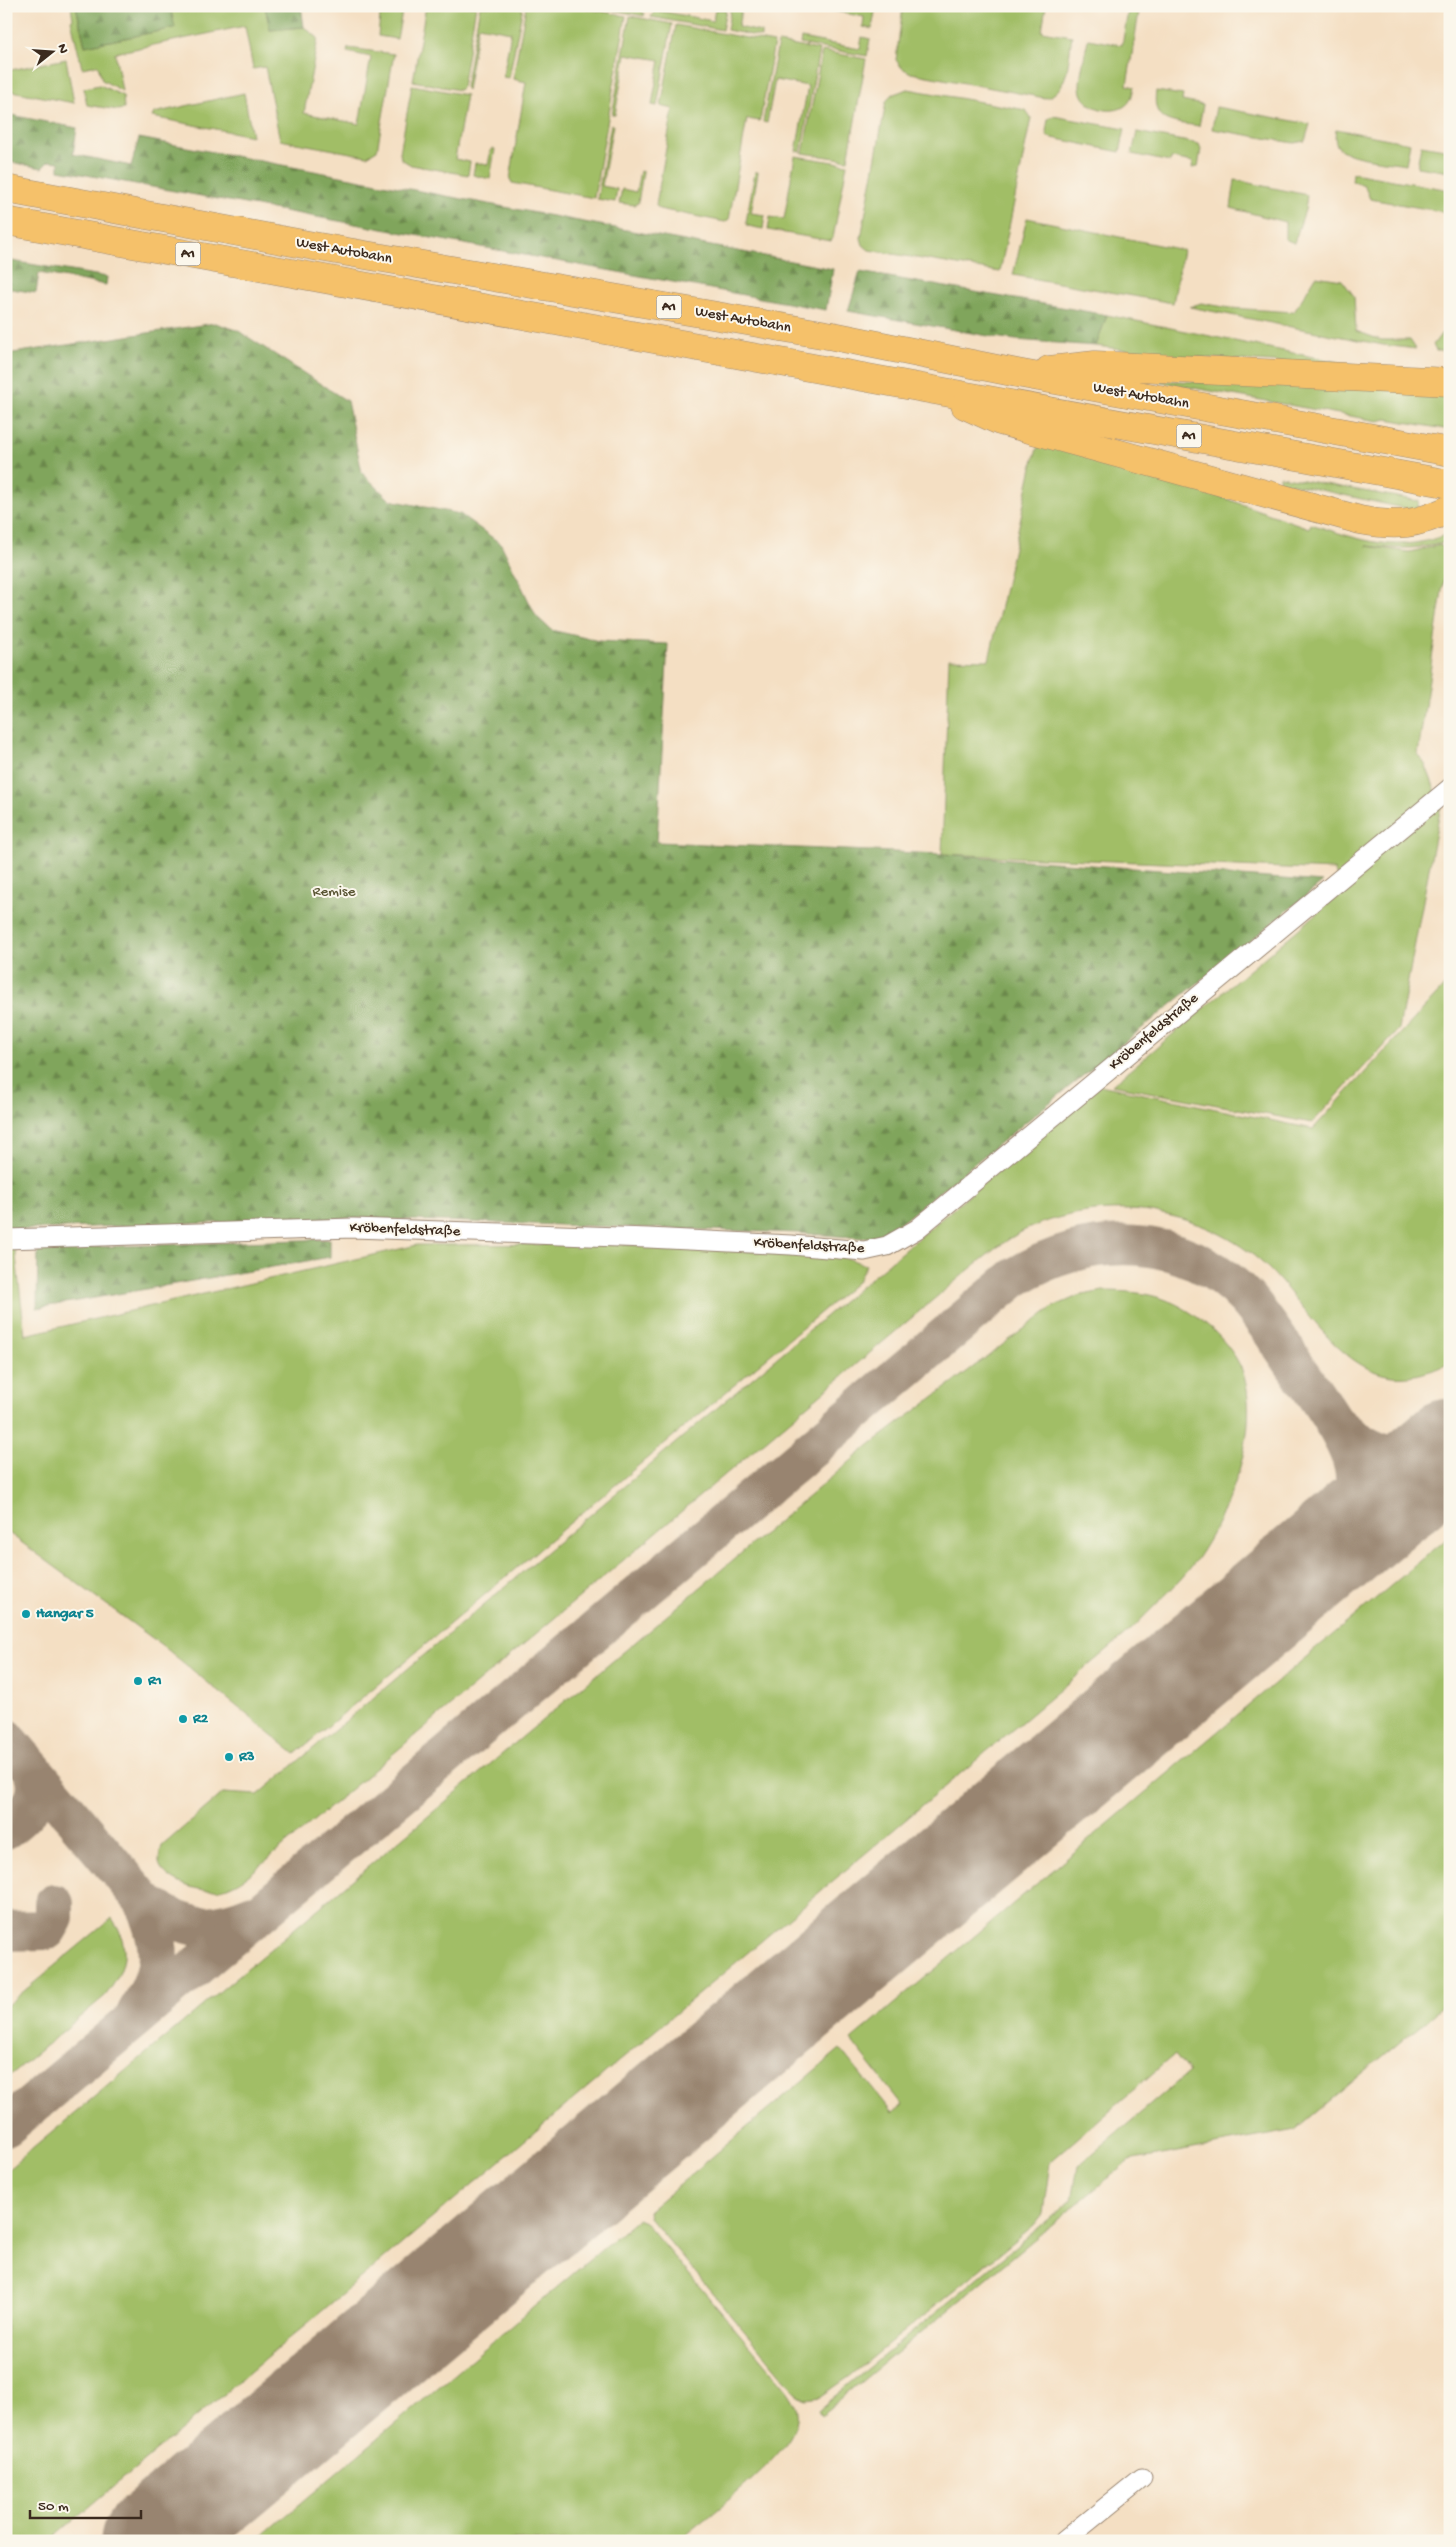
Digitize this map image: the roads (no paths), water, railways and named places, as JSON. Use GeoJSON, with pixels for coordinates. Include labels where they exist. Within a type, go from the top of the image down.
{"type":"FeatureCollection","features":[{"type":"Feature","properties":{"kind":"highway","name":"West Autobahn"},"geometry":{"type":"LineString","coordinates":[[6,189],[329,248],[833,336],[1017,373],[1450,452]]}},
{"type":"Feature","properties":{"kind":"highway","name":"West Autobahn"},"geometry":{"type":"LineString","coordinates":[[6,221],[1444,483]]}},
{"type":"Feature","properties":{"kind":"highway"},"geometry":{"type":"LineString","coordinates":[[1017,373],[1095,366],[1450,382]]}},
{"type":"Feature","properties":{"kind":"highway"},"geometry":{"type":"LineString","coordinates":[[939,392],[1000,421],[1360,520],[1383,524],[1408,524],[1421,522],[1450,509]]}},
{"type":"Feature","properties":{"kind":"street","name":"Kröbenfeldstraße"},"geometry":{"type":"LineString","coordinates":[[6,1240],[353,1228],[658,1238],[864,1251],[887,1246],[925,1222],[1450,788]]}},
{"type":"Feature","properties":{"kind":"street"},"geometry":{"type":"LineString","coordinates":[[1064,2541],[1142,2478]]}},
{"type":"Feature","properties":{"kind":"place","name":"Hangar 5"},"geometry":{"type":"Point","coordinates":[26,1614]}},
{"type":"Feature","properties":{"kind":"place","name":"R1"},"geometry":{"type":"Point","coordinates":[138,1681]}},
{"type":"Feature","properties":{"kind":"place","name":"R2"},"geometry":{"type":"Point","coordinates":[183,1719]}},
{"type":"Feature","properties":{"kind":"place","name":"R3"},"geometry":{"type":"Point","coordinates":[229,1757]}},
{"type":"Feature","properties":{"kind":"park label","name":"Remise"},"geometry":{"type":"Point","coordinates":[334,892]}}]}
